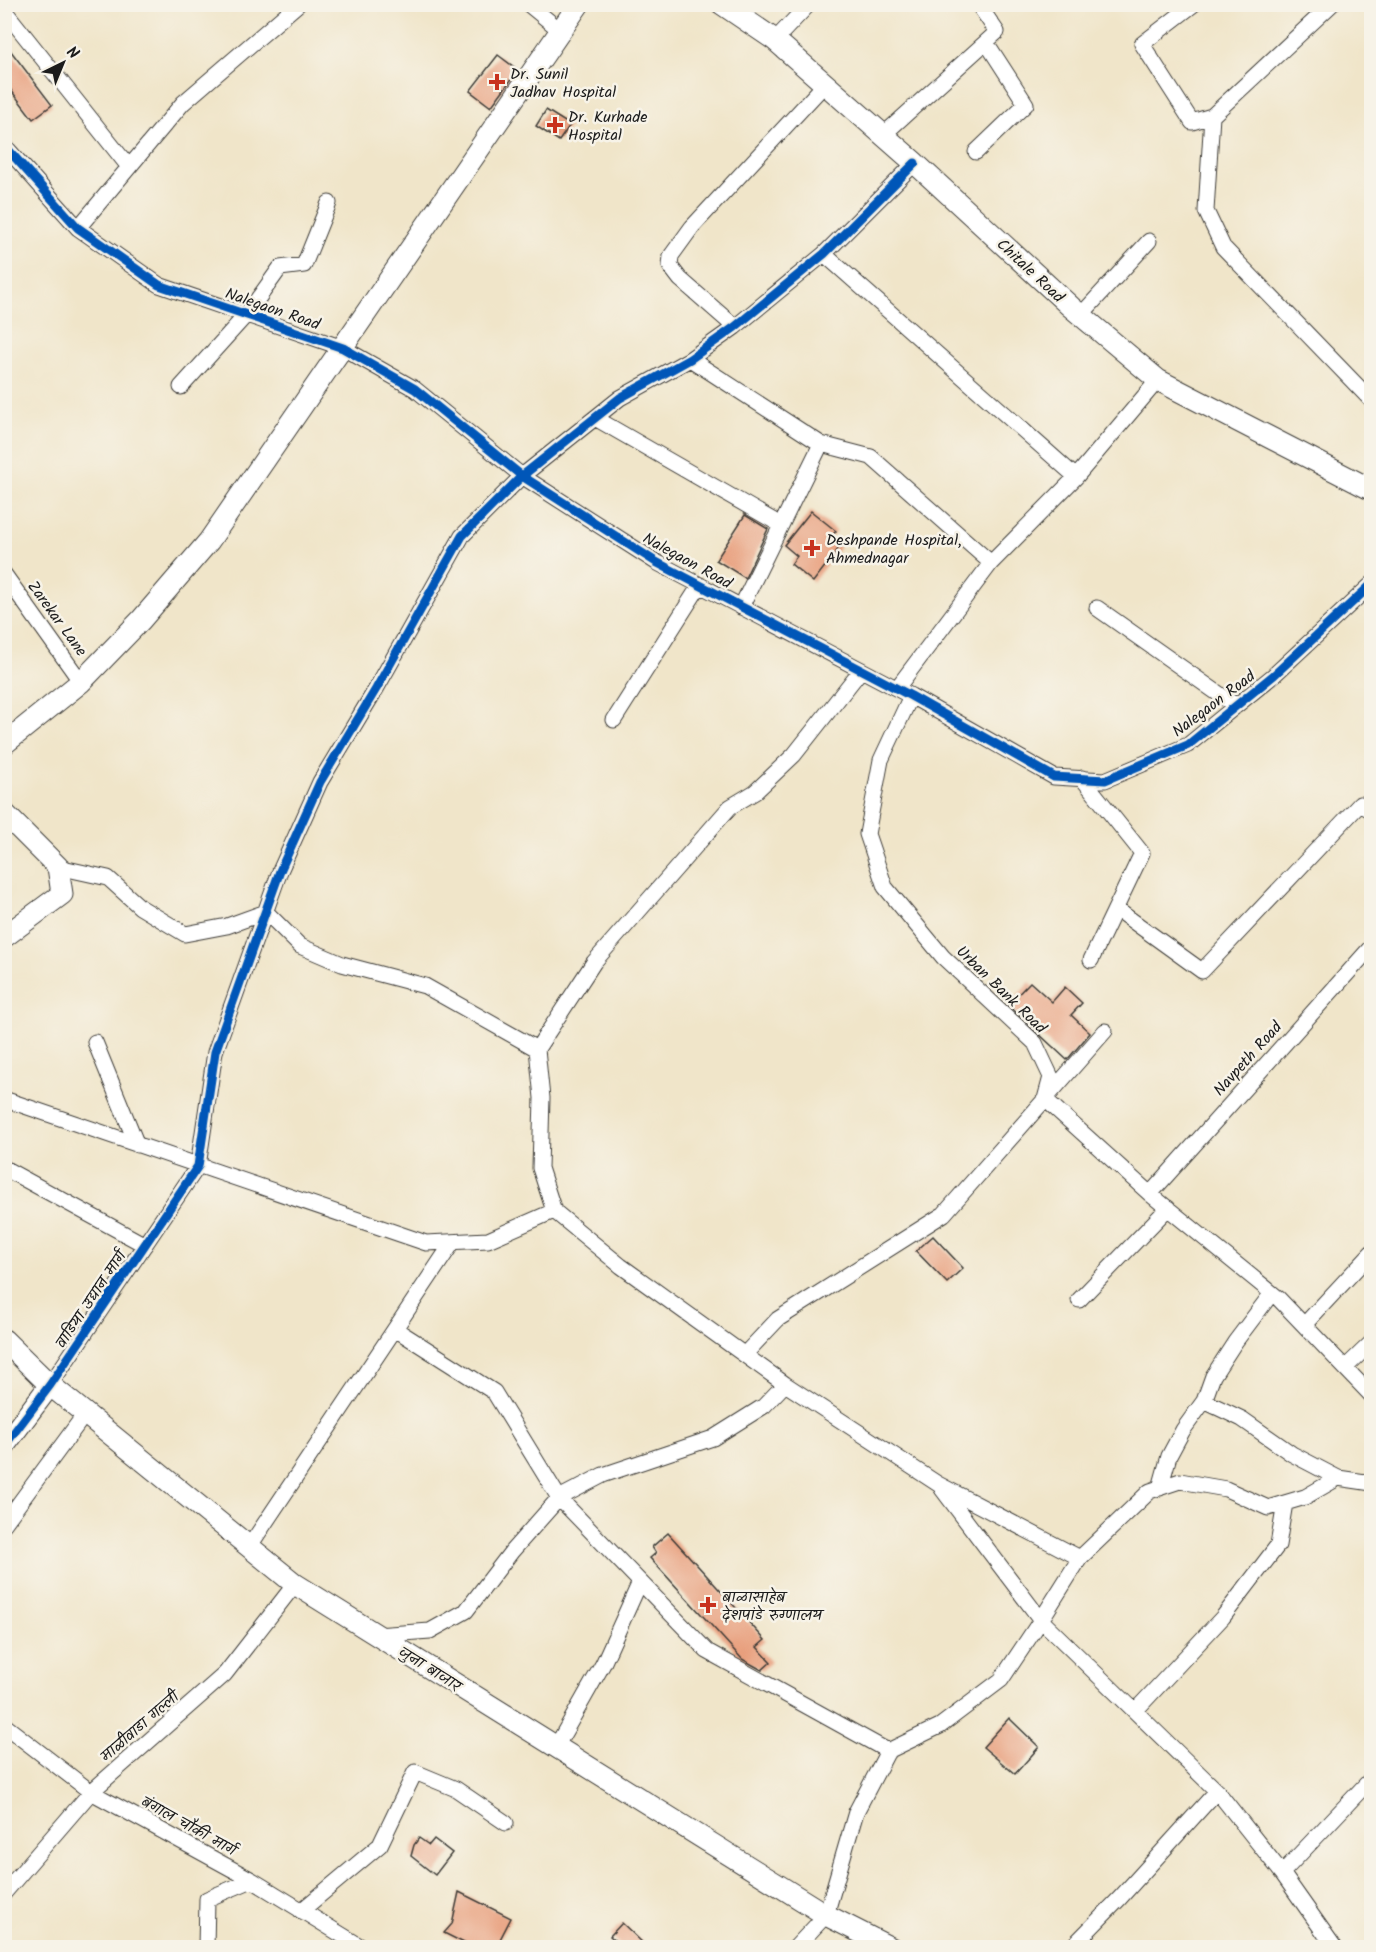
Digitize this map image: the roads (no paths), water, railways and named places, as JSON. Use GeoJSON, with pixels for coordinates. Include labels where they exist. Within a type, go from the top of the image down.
{"type":"FeatureCollection","features":[{"type":"Feature","properties":{"kind":"street"},"geometry":{"type":"LineString","coordinates":[[78,228],[183,103],[298,4]]}},
{"type":"Feature","properties":{"kind":"street"},"geometry":{"type":"LineString","coordinates":[[528,4],[561,30]]}},
{"type":"Feature","properties":{"kind":"street"},"geometry":{"type":"LineString","coordinates":[[4,744],[81,682],[141,620],[209,541],[579,4]]}},
{"type":"Feature","properties":{"kind":"street","name":"Chitale Road"},"geometry":{"type":"LineString","coordinates":[[722,4],[775,40],[915,163],[1081,315],[1158,380],[1371,490]]}},
{"type":"Feature","properties":{"kind":"street"},"geometry":{"type":"LineString","coordinates":[[775,40],[809,4]]}},
{"type":"Feature","properties":{"kind":"street"},"geometry":{"type":"LineString","coordinates":[[883,135],[997,32],[978,4]]}},
{"type":"Feature","properties":{"kind":"street"},"geometry":{"type":"LineString","coordinates":[[1194,4],[1142,44],[1192,122],[1212,116],[1332,4]]}},
{"type":"Feature","properties":{"kind":"street"},"geometry":{"type":"LineString","coordinates":[[4,10],[129,167]]}},
{"type":"Feature","properties":{"kind":"street"},"geometry":{"type":"LineString","coordinates":[[976,152],[1026,104],[986,42]]}},
{"type":"Feature","properties":{"kind":"street"},"geometry":{"type":"LineString","coordinates":[[735,327],[680,279],[670,266],[671,256],[692,227],[825,84]]}},
{"type":"Feature","properties":{"kind":"street"},"geometry":{"type":"LineString","coordinates":[[1212,116],[1206,211],[1223,247],[1370,396]]}},
{"type":"Feature","properties":{"kind":"street","name":"Nalegaon Road"},"geometry":{"type":"LineString","coordinates":[[7,153],[78,228],[159,285],[343,348],[415,389],[522,476],[656,562],[912,696],[1054,777],[1105,780],[1188,746],[1274,675],[1371,584]]}},
{"type":"Feature","properties":{"kind":"street"},"geometry":{"type":"LineString","coordinates":[[198,1166],[215,1052],[280,871],[320,782],[376,689],[462,536],[522,476],[595,418],[621,398],[690,359],[735,327],[824,254],[915,163]]}},
{"type":"Feature","properties":{"kind":"street"},"geometry":{"type":"LineString","coordinates":[[181,387],[247,314],[280,268],[304,265],[329,202]]}},
{"type":"Feature","properties":{"kind":"street"},"geometry":{"type":"LineString","coordinates":[[1081,315],[1149,241]]}},
{"type":"Feature","properties":{"kind":"street"},"geometry":{"type":"LineString","coordinates":[[824,254],[1076,477]]}},
{"type":"Feature","properties":{"kind":"street"},"geometry":{"type":"LineString","coordinates":[[690,359],[821,444],[871,457],[991,563]]}},
{"type":"Feature","properties":{"kind":"street"},"geometry":{"type":"LineString","coordinates":[[897,688],[991,563],[1076,477],[1158,380]]}},
{"type":"Feature","properties":{"kind":"street"},"geometry":{"type":"LineString","coordinates":[[595,418],[781,525]]}},
{"type":"Feature","properties":{"kind":"street"},"geometry":{"type":"LineString","coordinates":[[741,607],[821,444]]}},
{"type":"Feature","properties":{"kind":"street","name":"Zarekar Lane"},"geometry":{"type":"LineString","coordinates":[[4,574],[81,682]]}},
{"type":"Feature","properties":{"kind":"street"},"geometry":{"type":"LineString","coordinates":[[614,720],[699,585]]}},
{"type":"Feature","properties":{"kind":"street"},"geometry":{"type":"LineString","coordinates":[[1097,608],[1236,706]]}},
{"type":"Feature","properties":{"kind":"street"},"geometry":{"type":"LineString","coordinates":[[861,670],[794,755],[755,792],[730,807],[594,962],[537,1048],[542,1098],[540,1168],[554,1211],[621,1266],[785,1384],[938,1484],[1080,1558]]}},
{"type":"Feature","properties":{"kind":"street","name":"Urban Bank Road"},"geometry":{"type":"LineString","coordinates":[[912,696],[881,760],[867,834],[885,887],[943,957],[1035,1043],[1051,1077],[1045,1099]]}},
{"type":"Feature","properties":{"kind":"street"},"geometry":{"type":"LineString","coordinates":[[1083,778],[1142,853],[1091,960]]}},
{"type":"Feature","properties":{"kind":"street"},"geometry":{"type":"LineString","coordinates":[[1116,909],[1202,971],[1360,804],[1371,811]]}},
{"type":"Feature","properties":{"kind":"street"},"geometry":{"type":"LineString","coordinates":[[4,813],[58,867],[108,878],[140,907],[185,934],[228,926],[266,912]]}},
{"type":"Feature","properties":{"kind":"street"},"geometry":{"type":"LineString","coordinates":[[4,937],[62,894],[58,867]]}},
{"type":"Feature","properties":{"kind":"street"},"geometry":{"type":"LineString","coordinates":[[266,912],[300,946],[342,964],[425,986],[537,1048]]}},
{"type":"Feature","properties":{"kind":"street","name":"Navpeth Road"},"geometry":{"type":"LineString","coordinates":[[1150,1194],[1371,946]]}},
{"type":"Feature","properties":{"kind":"street"},"geometry":{"type":"LineString","coordinates":[[745,1354],[778,1319],[944,1214],[1105,1030]]}},
{"type":"Feature","properties":{"kind":"street"},"geometry":{"type":"LineString","coordinates":[[94,1042],[137,1145]]}},
{"type":"Feature","properties":{"kind":"street"},"geometry":{"type":"LineString","coordinates":[[4,1099],[426,1243],[488,1240],[554,1211]]}},
{"type":"Feature","properties":{"kind":"street"},"geometry":{"type":"LineString","coordinates":[[1045,1099],[1150,1194],[1272,1293],[1371,1396]]}},
{"type":"Feature","properties":{"kind":"street","name":"वाडिया उद्यान मार्ग"},"geometry":{"type":"LineString","coordinates":[[4,1446],[50,1385],[198,1166]]}},
{"type":"Feature","properties":{"kind":"street"},"geometry":{"type":"LineString","coordinates":[[4,1168],[145,1245]]}},
{"type":"Feature","properties":{"kind":"street"},"geometry":{"type":"LineString","coordinates":[[1078,1300],[1168,1208]]}},
{"type":"Feature","properties":{"kind":"street"},"geometry":{"type":"LineString","coordinates":[[249,1547],[453,1242]]}},
{"type":"Feature","properties":{"kind":"street"},"geometry":{"type":"LineString","coordinates":[[1304,1325],[1371,1252]]}},
{"type":"Feature","properties":{"kind":"street"},"geometry":{"type":"LineString","coordinates":[[1160,1488],[1169,1456],[1183,1430],[1204,1401],[1213,1377],[1235,1342],[1272,1293]]}},
{"type":"Feature","properties":{"kind":"street"},"geometry":{"type":"LineString","coordinates":[[395,1329],[494,1392],[559,1498],[707,1651],[888,1751]]}},
{"type":"Feature","properties":{"kind":"street","name":"जुना बाजार"},"geometry":{"type":"LineString","coordinates":[[4,1340],[50,1385],[295,1584],[826,1915],[891,1947]]}},
{"type":"Feature","properties":{"kind":"street"},"geometry":{"type":"LineString","coordinates":[[1345,1368],[1371,1342]]}},
{"type":"Feature","properties":{"kind":"street"},"geometry":{"type":"LineString","coordinates":[[376,1635],[430,1631],[466,1611],[512,1551],[559,1498],[603,1475],[713,1438],[764,1406],[785,1384]]}},
{"type":"Feature","properties":{"kind":"street"},"geometry":{"type":"LineString","coordinates":[[1204,1401],[1242,1419],[1292,1454],[1338,1478],[1371,1483]]}},
{"type":"Feature","properties":{"kind":"street"},"geometry":{"type":"LineString","coordinates":[[4,1524],[85,1414]]}},
{"type":"Feature","properties":{"kind":"street"},"geometry":{"type":"LineString","coordinates":[[795,1947],[826,1915],[856,1812],[888,1751],[940,1726],[1001,1680],[1037,1629],[1080,1558],[1150,1491],[1180,1481],[1226,1489],[1268,1508],[1305,1497],[1338,1478]]}},
{"type":"Feature","properties":{"kind":"street"},"geometry":{"type":"LineString","coordinates":[[938,1484],[1041,1620],[1217,1791],[1282,1873],[1335,1947]]}},
{"type":"Feature","properties":{"kind":"street"},"geometry":{"type":"LineString","coordinates":[[1135,1711],[1223,1617],[1278,1545],[1285,1503]]}},
{"type":"Feature","properties":{"kind":"street"},"geometry":{"type":"LineString","coordinates":[[556,1747],[603,1664],[640,1582]]}},
{"type":"Feature","properties":{"kind":"street","name":"माळीवाडा गल्ली"},"geometry":{"type":"LineString","coordinates":[[4,1893],[91,1792],[225,1674],[295,1584]]}},
{"type":"Feature","properties":{"kind":"street","name":"बंगाल चौकी मार्ग"},"geometry":{"type":"LineString","coordinates":[[4,1725],[91,1792],[252,1880],[363,1947]]}},
{"type":"Feature","properties":{"kind":"street"},"geometry":{"type":"LineString","coordinates":[[301,1911],[380,1845],[415,1772],[456,1789],[506,1823]]}},
{"type":"Feature","properties":{"kind":"street"},"geometry":{"type":"LineString","coordinates":[[1282,1873],[1371,1778]]}},
{"type":"Feature","properties":{"kind":"street"},"geometry":{"type":"LineString","coordinates":[[1071,1947],[1119,1899],[1217,1791]]}},
{"type":"Feature","properties":{"kind":"street"},"geometry":{"type":"LineString","coordinates":[[207,1947],[207,1899],[252,1880]]}},
{"type":"Feature","properties":{"kind":"place","name":"Dr. Sunil Jadhav Hospital"},"geometry":{"type":"Point","coordinates":[497,82]}},
{"type":"Feature","properties":{"kind":"place","name":"Dr. Kurhade Hospital"},"geometry":{"type":"Point","coordinates":[555,125]}},
{"type":"Feature","properties":{"kind":"place","name":"Deshpande Hospital, Ahmednagar"},"geometry":{"type":"Point","coordinates":[812,548]}},
{"type":"Feature","properties":{"kind":"place","name":"बाळासाहेब देशपांडे रुग्णालय"},"geometry":{"type":"Point","coordinates":[708,1605]}}]}
